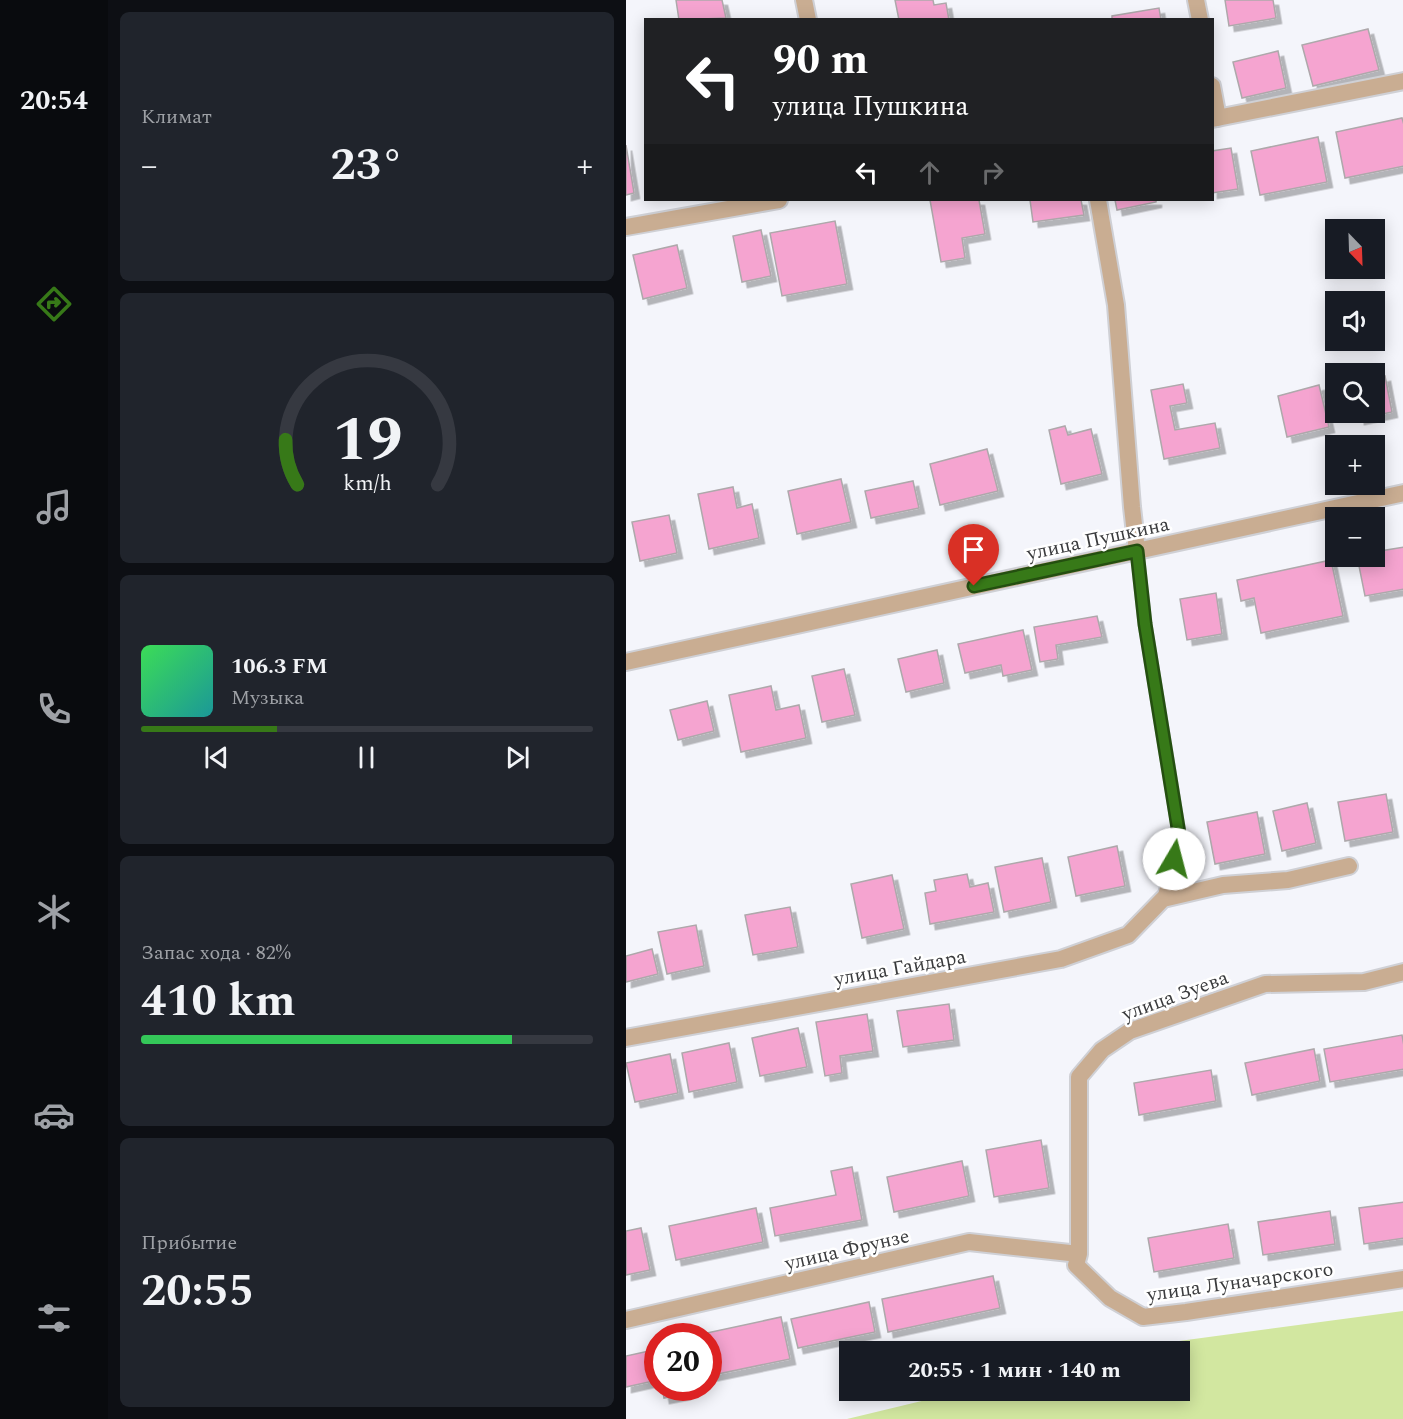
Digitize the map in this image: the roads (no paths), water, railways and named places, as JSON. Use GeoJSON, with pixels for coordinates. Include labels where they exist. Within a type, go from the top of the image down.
{"type":"FeatureCollection","features":[{"type":"Feature","properties":{"kind":"street"},"geometry":{"type":"LineString","coordinates":[[804,0],[808,18]]}},
{"type":"Feature","properties":{"kind":"street"},"geometry":{"type":"LineString","coordinates":[[1196,0],[1200,18]]}},
{"type":"Feature","properties":{"kind":"street"},"geometry":{"type":"LineString","coordinates":[[1214,102],[1216,119],[1403,81]]}},
{"type":"Feature","properties":{"kind":"street"},"geometry":{"type":"LineString","coordinates":[[626,227],[773,201]]}},
{"type":"Feature","properties":{"kind":"street"},"geometry":{"type":"LineString","coordinates":[[1098,201],[1116,305],[1137,551]]}},
{"type":"Feature","properties":{"kind":"street","name":"улица Пушкина"},"geometry":{"type":"LineString","coordinates":[[626,662],[1403,493]]}},
{"type":"Feature","properties":{"kind":"street"},"geometry":{"type":"LineString","coordinates":[[1163,899],[1223,885],[1288,880],[1349,866]]}},
{"type":"Feature","properties":{"kind":"street","name":"улица Гайдара"},"geometry":{"type":"LineString","coordinates":[[626,1038],[1061,959],[1128,935],[1163,899]]}},
{"type":"Feature","properties":{"kind":"street","name":"улица Зуева"},"geometry":{"type":"LineString","coordinates":[[1079,1254],[1079,1077],[1102,1050],[1130,1031],[1265,984],[1364,982],[1403,972]]}},
{"type":"Feature","properties":{"kind":"street","name":"улица Фрунзе"},"geometry":{"type":"LineString","coordinates":[[626,1320],[969,1242],[1079,1254]]}},
{"type":"Feature","properties":{"kind":"street","name":"улица Луначарского"},"geometry":{"type":"LineString","coordinates":[[1079,1254],[1076,1265],[1110,1298],[1143,1317],[1403,1279]]}},
{"type":"Feature","properties":{"kind":"lane"},"geometry":{"type":"LineString","coordinates":[[1137,551],[1145,624],[1180,840],[1163,899]]}}]}
